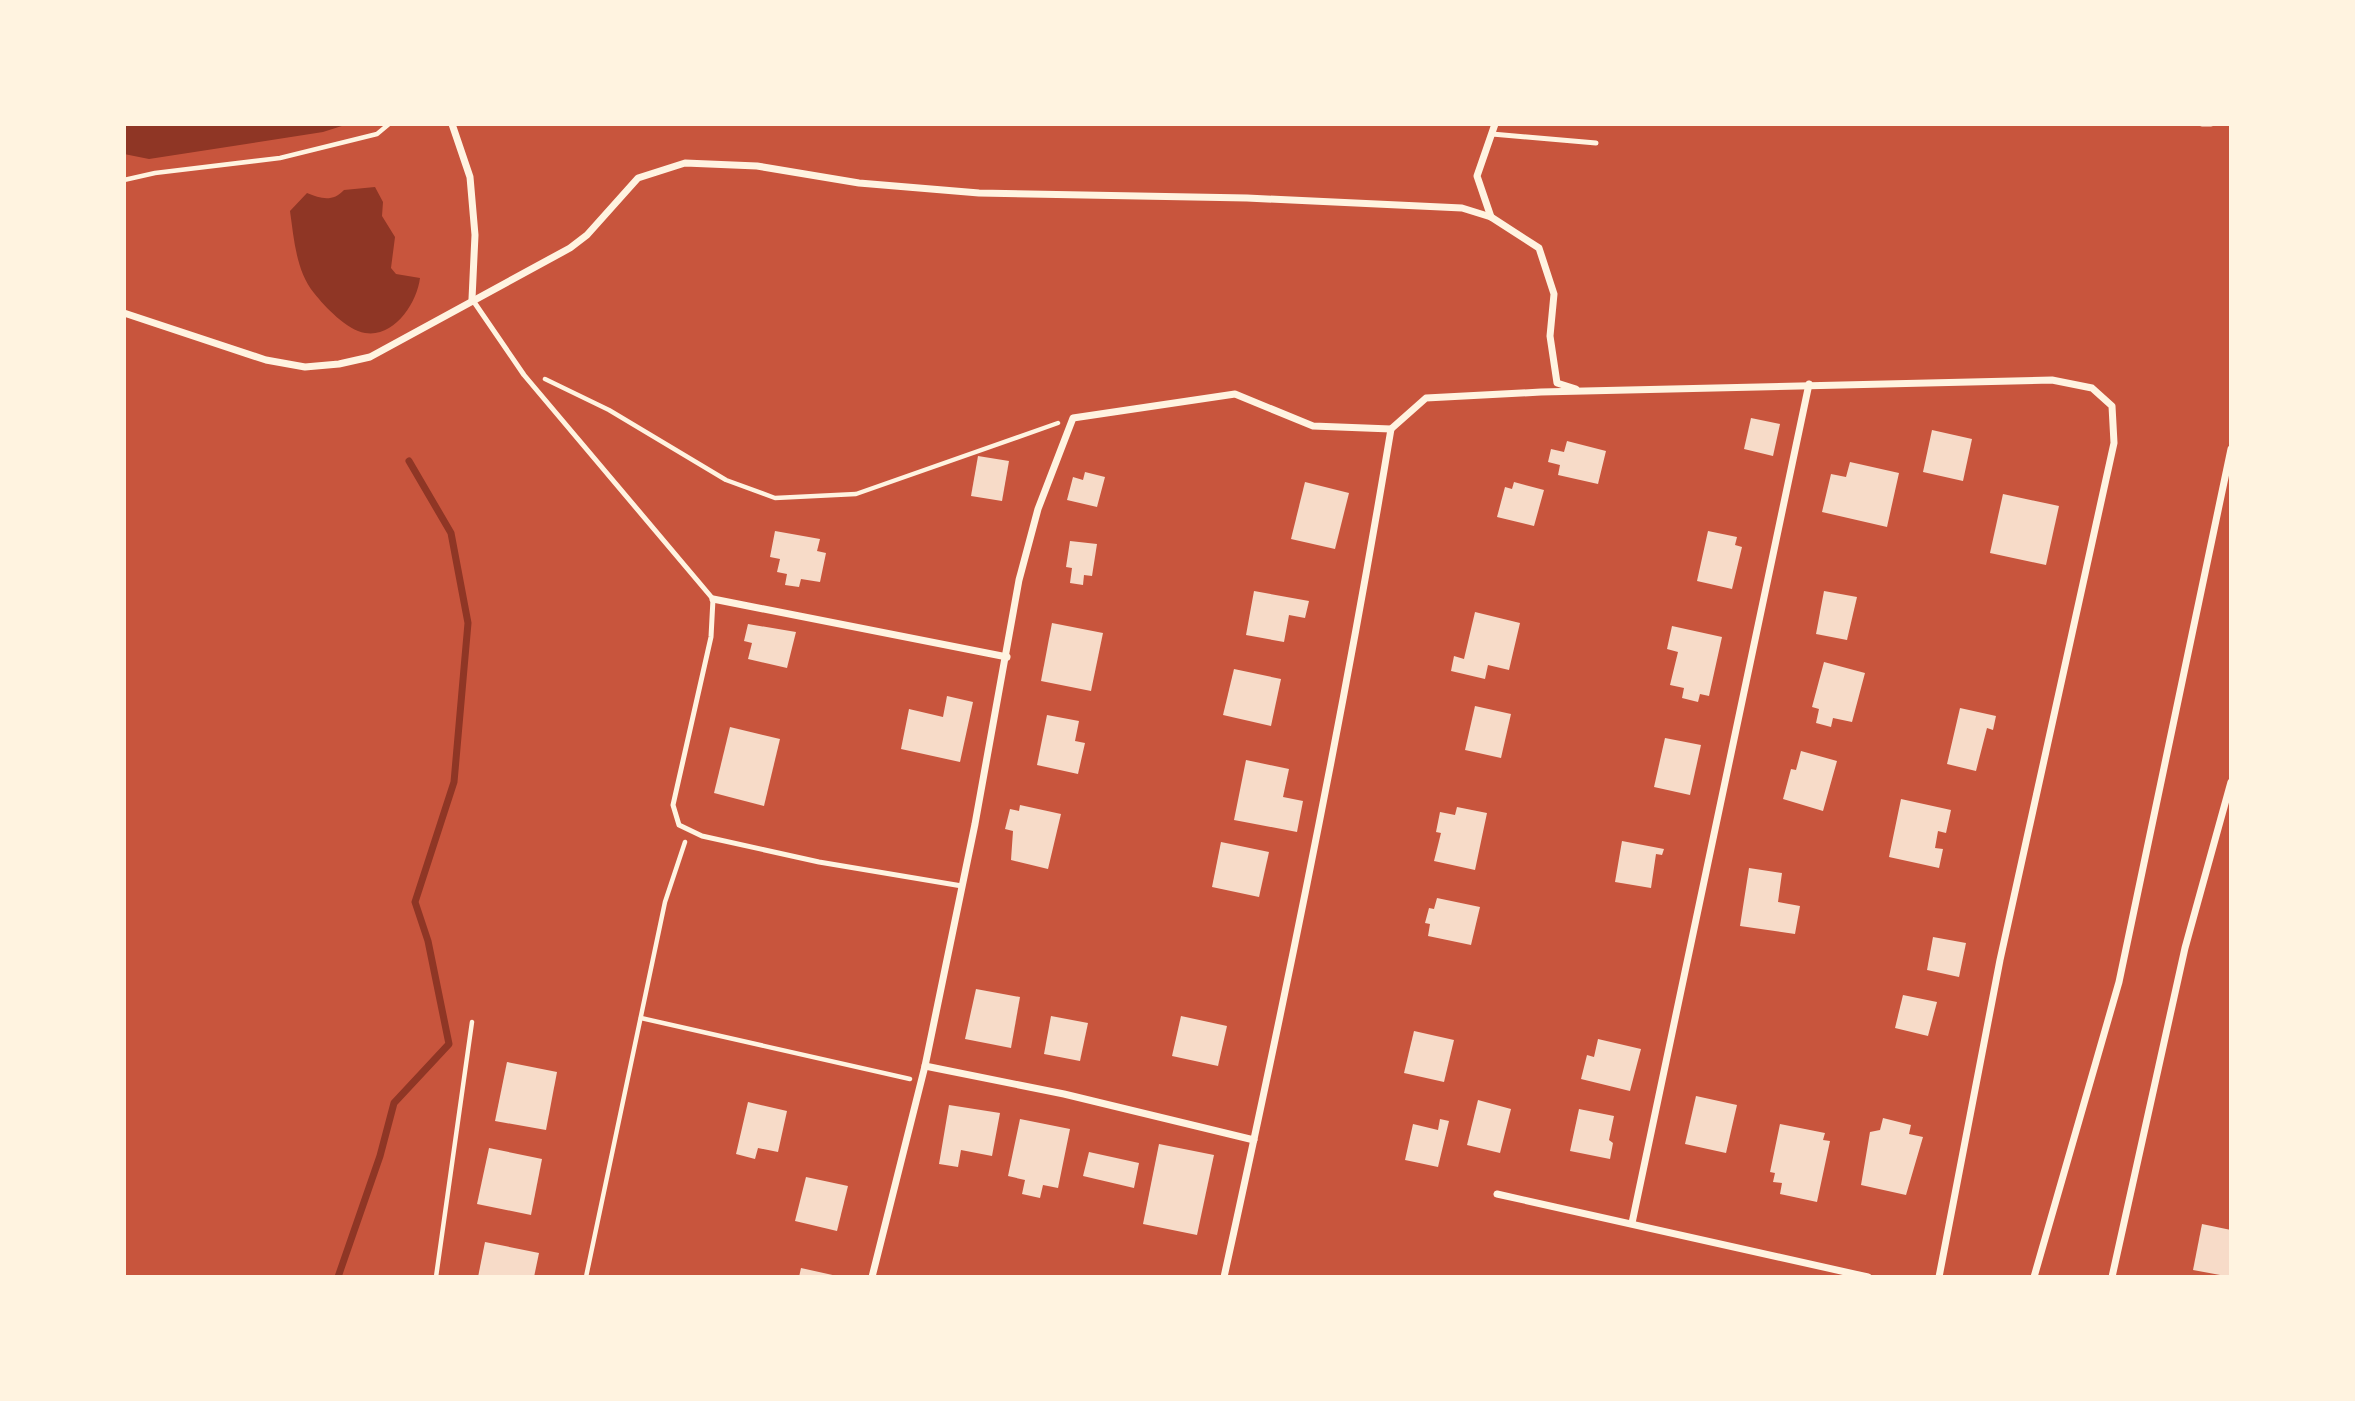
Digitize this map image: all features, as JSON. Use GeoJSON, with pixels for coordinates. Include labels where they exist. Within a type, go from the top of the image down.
{"type":"FeatureCollection","features":[{"type":"Feature","properties":{"kind":"street"},"geometry":{"type":"LineString","coordinates":[[452,124],[471,177],[475,235],[472,299]]}},
{"type":"Feature","properties":{"kind":"street"},"geometry":{"type":"LineString","coordinates":[[1491,217],[1477,176],[1495,124]]}},
{"type":"Feature","properties":{"kind":"street"},"geometry":{"type":"LineString","coordinates":[[124,313],[266,360],[304,367],[339,364],[370,357],[472,299],[543,264],[578,242],[638,178],[685,163],[757,166],[859,183],[979,193],[1462,208],[1491,217],[1539,248],[1554,294],[1550,336],[1557,383],[1583,392]]}},
{"type":"Feature","properties":{"kind":"street"},"geometry":{"type":"LineString","coordinates":[[1224,1277],[1367,576],[1391,429],[1426,398],[1809,384],[2052,380],[2092,388],[2112,406],[2114,443],[2000,960],[1939,1277]]}},
{"type":"Feature","properties":{"kind":"street"},"geometry":{"type":"LineString","coordinates":[[1632,1223],[1809,384]]}},
{"type":"Feature","properties":{"kind":"street"},"geometry":{"type":"LineString","coordinates":[[872,1277],[925,1066],[1007,657],[1019,580],[1038,509],[1073,418],[1235,394],[1313,426],[1391,429]]}},
{"type":"Feature","properties":{"kind":"street"},"geometry":{"type":"LineString","coordinates":[[2034,1277],[2119,982],[2231,449]]}},
{"type":"Feature","properties":{"kind":"street"},"geometry":{"type":"LineString","coordinates":[[713,599],[1007,657]]}},
{"type":"Feature","properties":{"kind":"street"},"geometry":{"type":"LineString","coordinates":[[2112,1277],[2185,948],[2231,782]]}},
{"type":"Feature","properties":{"kind":"street"},"geometry":{"type":"LineString","coordinates":[[925,1066],[1064,1094],[1254,1140]]}},
{"type":"Feature","properties":{"kind":"street"},"geometry":{"type":"LineString","coordinates":[[1497,1194],[1868,1277]]}},
{"type":"Feature","properties":{"kind":"lane"},"geometry":{"type":"LineString","coordinates":[[2202,124],[2211,124]]}},
{"type":"Feature","properties":{"kind":"lane"},"geometry":{"type":"LineString","coordinates":[[1492,134],[1596,143]]}},
{"type":"Feature","properties":{"kind":"lane"},"geometry":{"type":"LineString","coordinates":[[472,299],[524,375],[713,599],[711,637],[673,805],[677,822],[689,831],[819,862],[962,886]]}},
{"type":"Feature","properties":{"kind":"path"},"geometry":{"type":"LineString","coordinates":[[124,180],[155,173],[280,158],[377,134],[388,124]]}},
{"type":"Feature","properties":{"kind":"path"},"geometry":{"type":"LineString","coordinates":[[542,376],[574,395],[609,410],[726,480],[775,498],[856,494],[1073,418]]}},
{"type":"Feature","properties":{"kind":"path"},"geometry":{"type":"LineString","coordinates":[[586,1277],[665,902],[689,831]]}},
{"type":"Feature","properties":{"kind":"path"},"geometry":{"type":"LineString","coordinates":[[641,1018],[921,1082]]}},
{"type":"Feature","properties":{"kind":"path"},"geometry":{"type":"LineString","coordinates":[[436,1277],[472,1022]]}},
{"type":"Feature","properties":{"kind":"shaded area"},"geometry":{"type":"Polygon","coordinates":[[[124,124],[348,124],[323,132],[149,159],[124,154],[124,124]]]}},
{"type":"Feature","properties":{"kind":"shaded area"},"geometry":{"type":"Polygon","coordinates":[[[375,187],[383,202],[382,216],[395,237],[391,268],[396,274],[420,278],[414,298],[402,317],[385,330],[365,333],[337,317],[308,284],[297,254],[290,211],[307,193],[327,198],[344,190],[375,187]]]}},
{"type":"Feature","properties":{"kind":"building"},"geometry":{"type":"Polygon","coordinates":[[[1751,418],[1780,424],[1773,456],[1744,449],[1751,418]]]}},
{"type":"Feature","properties":{"kind":"building"},"geometry":{"type":"Polygon","coordinates":[[[1932,430],[1972,439],[1963,481],[1923,472],[1932,430]]]}},
{"type":"Feature","properties":{"kind":"building"},"geometry":{"type":"Polygon","coordinates":[[[1567,441],[1606,451],[1598,484],[1558,475],[1560,465],[1548,462],[1551,449],[1564,452],[1567,441]]]}},
{"type":"Feature","properties":{"kind":"building"},"geometry":{"type":"Polygon","coordinates":[[[978,456],[1009,461],[1002,501],[971,496],[978,456]]]}},
{"type":"Feature","properties":{"kind":"building"},"geometry":{"type":"Polygon","coordinates":[[[1850,462],[1899,473],[1887,527],[1822,512],[1831,474],[1846,477],[1850,462]]]}},
{"type":"Feature","properties":{"kind":"building"},"geometry":{"type":"Polygon","coordinates":[[[1085,472],[1105,477],[1097,507],[1067,500],[1073,477],[1083,480],[1085,472]]]}},
{"type":"Feature","properties":{"kind":"building"},"geometry":{"type":"Polygon","coordinates":[[[1305,482],[1349,493],[1335,549],[1291,539],[1305,482]]]}},
{"type":"Feature","properties":{"kind":"building"},"geometry":{"type":"Polygon","coordinates":[[[1514,482],[1544,490],[1534,526],[1497,517],[1505,487],[1512,489],[1514,482]]]}},
{"type":"Feature","properties":{"kind":"building"},"geometry":{"type":"Polygon","coordinates":[[[2003,494],[2059,506],[2046,565],[1990,553],[2003,494]]]}},
{"type":"Feature","properties":{"kind":"building"},"geometry":{"type":"Polygon","coordinates":[[[775,531],[820,539],[817,551],[826,553],[820,582],[801,579],[799,587],[785,585],[787,574],[777,572],[780,559],[770,557],[775,531]]]}},
{"type":"Feature","properties":{"kind":"building"},"geometry":{"type":"Polygon","coordinates":[[[1708,531],[1737,537],[1735,545],[1742,547],[1732,589],[1697,581],[1708,531]]]}},
{"type":"Feature","properties":{"kind":"building"},"geometry":{"type":"Polygon","coordinates":[[[1070,541],[1097,544],[1092,576],[1084,575],[1083,585],[1070,583],[1072,568],[1066,567],[1070,541]]]}},
{"type":"Feature","properties":{"kind":"building"},"geometry":{"type":"Polygon","coordinates":[[[1254,591],[1309,601],[1305,618],[1289,615],[1284,642],[1246,635],[1254,591]]]}},
{"type":"Feature","properties":{"kind":"building"},"geometry":{"type":"Polygon","coordinates":[[[1824,591],[1857,597],[1847,640],[1816,634],[1824,591]]]}},
{"type":"Feature","properties":{"kind":"building"},"geometry":{"type":"Polygon","coordinates":[[[1475,612],[1520,623],[1509,670],[1488,665],[1485,679],[1451,671],[1454,656],[1464,659],[1475,612]]]}},
{"type":"Feature","properties":{"kind":"building"},"geometry":{"type":"Polygon","coordinates":[[[1052,623],[1103,633],[1091,691],[1041,681],[1052,623]]]}},
{"type":"Feature","properties":{"kind":"building"},"geometry":{"type":"Polygon","coordinates":[[[748,624],[796,632],[787,668],[748,659],[752,643],[744,641],[748,624]]]}},
{"type":"Feature","properties":{"kind":"building"},"geometry":{"type":"Polygon","coordinates":[[[1672,626],[1722,637],[1709,696],[1700,694],[1698,702],[1682,698],[1684,688],[1670,685],[1678,652],[1667,649],[1672,626]]]}},
{"type":"Feature","properties":{"kind":"building"},"geometry":{"type":"Polygon","coordinates":[[[1824,662],[1865,673],[1852,722],[1833,718],[1831,727],[1816,723],[1819,709],[1812,707],[1824,662]]]}},
{"type":"Feature","properties":{"kind":"building"},"geometry":{"type":"Polygon","coordinates":[[[1234,669],[1281,679],[1271,726],[1223,715],[1234,669]]]}},
{"type":"Feature","properties":{"kind":"building"},"geometry":{"type":"Polygon","coordinates":[[[947,696],[973,702],[960,762],[901,749],[909,709],[943,717],[947,696]]]}},
{"type":"Feature","properties":{"kind":"building"},"geometry":{"type":"Polygon","coordinates":[[[1475,706],[1511,714],[1501,758],[1465,750],[1475,706]]]}},
{"type":"Feature","properties":{"kind":"building"},"geometry":{"type":"Polygon","coordinates":[[[1960,708],[1996,716],[1993,730],[1987,728],[1976,771],[1947,764],[1960,708]]]}},
{"type":"Feature","properties":{"kind":"building"},"geometry":{"type":"Polygon","coordinates":[[[1047,715],[1079,721],[1075,741],[1085,743],[1078,774],[1037,765],[1047,715]]]}},
{"type":"Feature","properties":{"kind":"building"},"geometry":{"type":"Polygon","coordinates":[[[730,727],[780,739],[764,806],[714,793],[730,727]]]}},
{"type":"Feature","properties":{"kind":"building"},"geometry":{"type":"Polygon","coordinates":[[[1665,738],[1701,745],[1690,795],[1654,787],[1665,738]]]}},
{"type":"Feature","properties":{"kind":"building"},"geometry":{"type":"Polygon","coordinates":[[[1801,751],[1837,761],[1823,811],[1783,799],[1791,769],[1796,770],[1801,751]]]}},
{"type":"Feature","properties":{"kind":"building"},"geometry":{"type":"Polygon","coordinates":[[[1246,760],[1289,769],[1283,797],[1303,801],[1297,832],[1234,820],[1246,760]]]}},
{"type":"Feature","properties":{"kind":"building"},"geometry":{"type":"Polygon","coordinates":[[[1901,799],[1951,810],[1946,833],[1938,831],[1935,848],[1943,849],[1939,868],[1889,857],[1901,799]]]}},
{"type":"Feature","properties":{"kind":"building"},"geometry":{"type":"Polygon","coordinates":[[[1020,805],[1061,814],[1048,869],[1011,860],[1013,831],[1005,829],[1010,809],[1019,811],[1020,805]]]}},
{"type":"Feature","properties":{"kind":"building"},"geometry":{"type":"Polygon","coordinates":[[[1457,807],[1487,813],[1475,870],[1434,861],[1441,833],[1436,832],[1440,812],[1455,815],[1457,807]]]}},
{"type":"Feature","properties":{"kind":"building"},"geometry":{"type":"Polygon","coordinates":[[[1622,841],[1664,849],[1662,855],[1656,854],[1651,888],[1615,882],[1622,841]]]}},
{"type":"Feature","properties":{"kind":"building"},"geometry":{"type":"Polygon","coordinates":[[[1221,842],[1269,852],[1259,897],[1212,887],[1221,842]]]}},
{"type":"Feature","properties":{"kind":"building"},"geometry":{"type":"Polygon","coordinates":[[[1749,868],[1782,873],[1778,902],[1800,906],[1795,934],[1740,926],[1749,868]]]}},
{"type":"Feature","properties":{"kind":"building"},"geometry":{"type":"Polygon","coordinates":[[[1437,898],[1480,907],[1471,945],[1428,936],[1430,924],[1425,923],[1429,908],[1434,909],[1437,898]]]}},
{"type":"Feature","properties":{"kind":"building"},"geometry":{"type":"Polygon","coordinates":[[[1933,937],[1966,943],[1959,977],[1927,970],[1933,937]]]}},
{"type":"Feature","properties":{"kind":"building"},"geometry":{"type":"Polygon","coordinates":[[[976,989],[1020,997],[1011,1048],[965,1039],[976,989]]]}},
{"type":"Feature","properties":{"kind":"building"},"geometry":{"type":"Polygon","coordinates":[[[1903,995],[1937,1002],[1928,1036],[1895,1028],[1903,995]]]}},
{"type":"Feature","properties":{"kind":"building"},"geometry":{"type":"Polygon","coordinates":[[[1051,1016],[1088,1023],[1080,1061],[1044,1054],[1051,1016]]]}},
{"type":"Feature","properties":{"kind":"building"},"geometry":{"type":"Polygon","coordinates":[[[1181,1016],[1227,1026],[1218,1066],[1172,1056],[1181,1016]]]}},
{"type":"Feature","properties":{"kind":"building"},"geometry":{"type":"Polygon","coordinates":[[[1414,1031],[1454,1040],[1444,1082],[1404,1073],[1414,1031]]]}},
{"type":"Feature","properties":{"kind":"building"},"geometry":{"type":"Polygon","coordinates":[[[1598,1039],[1641,1049],[1630,1091],[1581,1079],[1587,1055],[1594,1057],[1598,1039]]]}},
{"type":"Feature","properties":{"kind":"building"},"geometry":{"type":"Polygon","coordinates":[[[507,1062],[557,1072],[546,1130],[495,1121],[507,1062]]]}},
{"type":"Feature","properties":{"kind":"building"},"geometry":{"type":"Polygon","coordinates":[[[1696,1096],[1737,1105],[1726,1153],[1685,1144],[1696,1096]]]}},
{"type":"Feature","properties":{"kind":"building"},"geometry":{"type":"Polygon","coordinates":[[[1478,1100],[1511,1109],[1500,1153],[1467,1145],[1478,1100]]]}},
{"type":"Feature","properties":{"kind":"building"},"geometry":{"type":"Polygon","coordinates":[[[748,1102],[787,1111],[778,1152],[758,1148],[755,1159],[736,1154],[748,1102]]]}},
{"type":"Feature","properties":{"kind":"building"},"geometry":{"type":"Polygon","coordinates":[[[949,1105],[1000,1113],[992,1156],[961,1150],[958,1167],[939,1164],[949,1105]]]}},
{"type":"Feature","properties":{"kind":"building"},"geometry":{"type":"Polygon","coordinates":[[[1579,1109],[1614,1116],[1609,1140],[1613,1143],[1610,1159],[1570,1151],[1579,1109]]]}},
{"type":"Feature","properties":{"kind":"building"},"geometry":{"type":"Polygon","coordinates":[[[1883,1118],[1911,1125],[1909,1134],[1923,1137],[1906,1195],[1861,1185],[1870,1132],[1880,1130],[1883,1118]]]}},
{"type":"Feature","properties":{"kind":"building"},"geometry":{"type":"Polygon","coordinates":[[[1020,1119],[1070,1129],[1058,1188],[1043,1185],[1040,1198],[1022,1194],[1025,1180],[1008,1176],[1020,1119]]]}},
{"type":"Feature","properties":{"kind":"building"},"geometry":{"type":"Polygon","coordinates":[[[1440,1119],[1449,1121],[1438,1167],[1405,1160],[1413,1124],[1438,1130],[1440,1119]]]}},
{"type":"Feature","properties":{"kind":"building"},"geometry":{"type":"Polygon","coordinates":[[[1780,1124],[1825,1133],[1823,1140],[1830,1141],[1817,1202],[1780,1194],[1782,1183],[1773,1182],[1775,1173],[1770,1172],[1780,1124]]]}},
{"type":"Feature","properties":{"kind":"building"},"geometry":{"type":"Polygon","coordinates":[[[1159,1144],[1214,1155],[1197,1235],[1143,1224],[1159,1144]]]}},
{"type":"Feature","properties":{"kind":"building"},"geometry":{"type":"Polygon","coordinates":[[[489,1148],[542,1159],[531,1215],[477,1204],[489,1148]]]}},
{"type":"Feature","properties":{"kind":"building"},"geometry":{"type":"Polygon","coordinates":[[[1089,1152],[1139,1163],[1134,1188],[1083,1176],[1089,1152]]]}},
{"type":"Feature","properties":{"kind":"building"},"geometry":{"type":"Polygon","coordinates":[[[806,1177],[848,1186],[837,1231],[795,1221],[806,1177]]]}},
{"type":"Feature","properties":{"kind":"building"},"geometry":{"type":"Polygon","coordinates":[[[2202,1224],[2231,1230],[2231,1277],[2193,1270],[2202,1224]]]}},
{"type":"Feature","properties":{"kind":"building"},"geometry":{"type":"Polygon","coordinates":[[[485,1242],[539,1253],[534,1277],[478,1277],[485,1242]]]}},
{"type":"Feature","properties":{"kind":"building"},"geometry":{"type":"Polygon","coordinates":[[[801,1268],[837,1276],[837,1277],[799,1277],[801,1268]]]}},
{"type":"Feature","properties":{"kind":"waterway"},"geometry":{"type":"LineString","coordinates":[[338,1277],[380,1156],[394,1103],[449,1044],[428,941],[415,902],[454,782],[468,623],[451,533],[409,461]]}}]}
